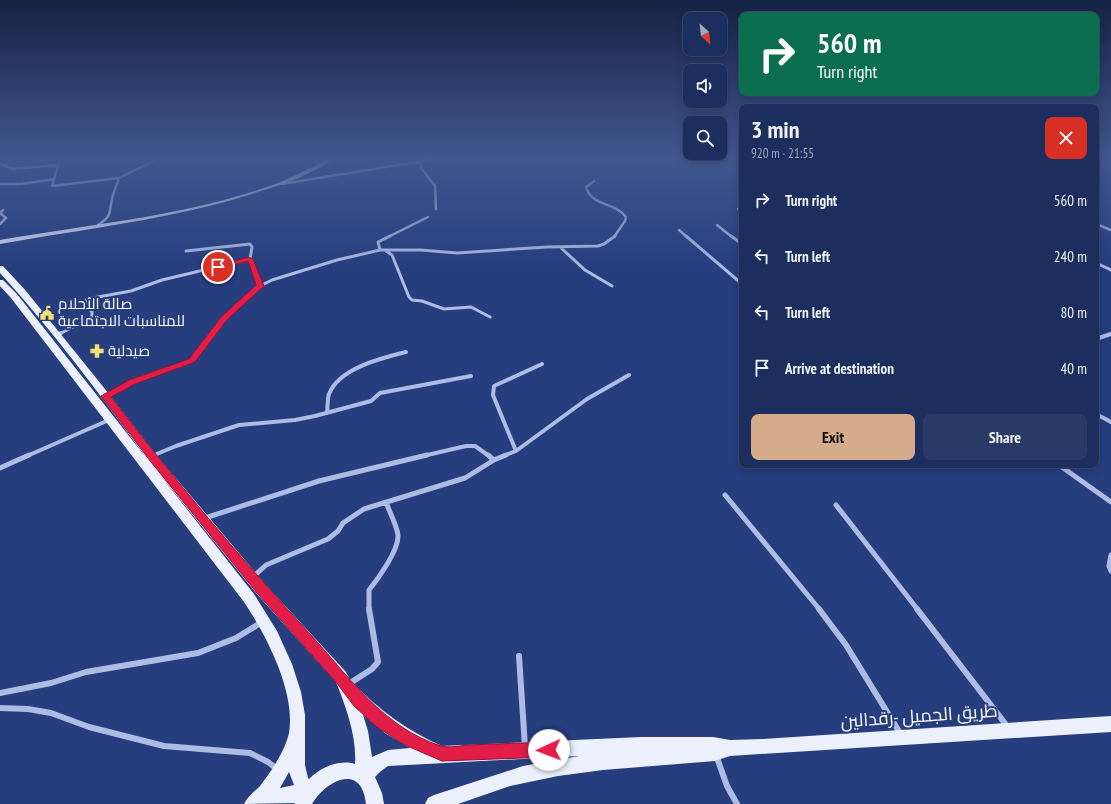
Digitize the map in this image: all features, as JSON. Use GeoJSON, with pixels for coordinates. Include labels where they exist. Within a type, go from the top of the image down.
{"type":"FeatureCollection","features":[{"type":"Feature","properties":{"kind":"main road"},"geometry":{"type":"LineString","coordinates":[[0,268],[23,293],[106,396],[151,456],[261,589],[344,682],[359,701],[382,722],[410,740],[442,754]]}},
{"type":"Feature","properties":{"kind":"main road"},"geometry":{"type":"LineString","coordinates":[[0,282],[14,296],[249,598],[264,621],[289,676],[296,708],[298,774],[304,787],[306,798]]}},
{"type":"Feature","properties":{"kind":"main road"},"geometry":{"type":"LineString","coordinates":[[249,598],[261,589]]}},
{"type":"Feature","properties":{"kind":"main road"},"geometry":{"type":"LineString","coordinates":[[344,682],[360,732],[364,760],[364,776]]}},
{"type":"Feature","properties":{"kind":"main road","name":"طريق الجميل -رقدالين"},"geometry":{"type":"LineString","coordinates":[[719,749],[1111,724]]}},
{"type":"Feature","properties":{"kind":"main road"},"geometry":{"type":"LineString","coordinates":[[253,804],[271,786],[280,772],[291,751],[297,728]]}},
{"type":"Feature","properties":{"kind":"main road"},"geometry":{"type":"LineString","coordinates":[[364,776],[381,760],[388,758],[442,754],[640,745],[719,749]]}},
{"type":"Feature","properties":{"kind":"main road"},"geometry":{"type":"LineString","coordinates":[[434,804],[495,783],[534,772],[575,765],[719,749]]}},
{"type":"Feature","properties":{"kind":"main road"},"geometry":{"type":"LineString","coordinates":[[306,798],[322,779],[336,772],[351,771],[364,776],[373,788],[375,804]]}},
{"type":"Feature","properties":{"kind":"main road"},"geometry":{"type":"LineString","coordinates":[[265,804],[282,795],[291,793],[299,794],[306,798]]}},
{"type":"Feature","properties":{"kind":"street"},"geometry":{"type":"LineString","coordinates":[[98,225],[106,220],[111,212],[113,197]]}},
{"type":"Feature","properties":{"kind":"street"},"geometry":{"type":"LineString","coordinates":[[0,242],[201,206],[236,197]]}},
{"type":"Feature","properties":{"kind":"street"},"geometry":{"type":"LineString","coordinates":[[435,197],[436,209]]}},
{"type":"Feature","properties":{"kind":"street"},"geometry":{"type":"LineString","coordinates":[[106,396],[132,382],[192,361],[224,318],[260,286],[337,260],[382,250],[488,252],[560,247],[594,247],[604,244],[615,236],[626,217],[621,209],[612,204],[596,200],[592,197]]}},
{"type":"Feature","properties":{"kind":"street"},"geometry":{"type":"LineString","coordinates":[[0,224],[6,218],[0,213],[2,210]]}},
{"type":"Feature","properties":{"kind":"street"},"geometry":{"type":"LineString","coordinates":[[428,217],[378,242],[382,250],[392,255],[409,297],[412,300],[422,301],[444,309],[471,307],[490,317]]}},
{"type":"Feature","properties":{"kind":"street"},"geometry":{"type":"LineString","coordinates":[[717,225],[739,242]]}},
{"type":"Feature","properties":{"kind":"street"},"geometry":{"type":"LineString","coordinates":[[1099,225],[1111,230]]}},
{"type":"Feature","properties":{"kind":"street"},"geometry":{"type":"LineString","coordinates":[[680,230],[739,281]]}},
{"type":"Feature","properties":{"kind":"street"},"geometry":{"type":"LineString","coordinates":[[0,246],[13,240]]}},
{"type":"Feature","properties":{"kind":"street"},"geometry":{"type":"LineString","coordinates":[[186,251],[247,244],[252,247],[250,259],[260,286]]}},
{"type":"Feature","properties":{"kind":"street"},"geometry":{"type":"LineString","coordinates":[[560,247],[585,270],[612,286]]}},
{"type":"Feature","properties":{"kind":"street"},"geometry":{"type":"LineString","coordinates":[[57,335],[88,320],[92,316],[92,312],[85,304],[87,299],[131,291],[162,280],[250,259]]}},
{"type":"Feature","properties":{"kind":"street"},"geometry":{"type":"LineString","coordinates":[[1099,264],[1111,270]]}},
{"type":"Feature","properties":{"kind":"street"},"geometry":{"type":"LineString","coordinates":[[1099,338],[1111,334]]}},
{"type":"Feature","properties":{"kind":"street"},"geometry":{"type":"LineString","coordinates":[[327,413],[329,395],[332,387],[351,371],[374,361],[406,352]]}},
{"type":"Feature","properties":{"kind":"street"},"geometry":{"type":"LineString","coordinates":[[516,450],[493,395],[494,386],[542,364]]}},
{"type":"Feature","properties":{"kind":"street"},"geometry":{"type":"LineString","coordinates":[[252,578],[266,565],[328,539],[338,531],[342,523],[364,509],[465,478],[494,460],[516,450],[587,399],[629,375]]}},
{"type":"Feature","properties":{"kind":"street"},"geometry":{"type":"LineString","coordinates":[[151,456],[239,425],[295,420],[371,401],[380,393],[471,376]]}},
{"type":"Feature","properties":{"kind":"street"},"geometry":{"type":"LineString","coordinates":[[1099,416],[1111,422]]}},
{"type":"Feature","properties":{"kind":"street"},"geometry":{"type":"LineString","coordinates":[[0,468],[110,420]]}},
{"type":"Feature","properties":{"kind":"street"},"geometry":{"type":"LineString","coordinates":[[203,519],[319,481],[466,446],[475,446],[494,460]]}},
{"type":"Feature","properties":{"kind":"street"},"geometry":{"type":"LineString","coordinates":[[1062,468],[1111,502]]}},
{"type":"Feature","properties":{"kind":"street"},"geometry":{"type":"LineString","coordinates":[[725,495],[828,620],[846,645],[902,737]]}},
{"type":"Feature","properties":{"kind":"street"},"geometry":{"type":"LineString","coordinates":[[344,682],[372,669],[378,662],[371,627],[368,599],[369,590],[379,578],[394,552],[398,535],[386,502]]}},
{"type":"Feature","properties":{"kind":"street"},"geometry":{"type":"LineString","coordinates":[[836,506],[1010,730]]}},
{"type":"Feature","properties":{"kind":"street"},"geometry":{"type":"LineString","coordinates":[[1111,555],[1109,566],[1111,571]]}},
{"type":"Feature","properties":{"kind":"street"},"geometry":{"type":"LineString","coordinates":[[0,693],[51,683],[86,672],[198,653],[236,638],[264,621]]}},
{"type":"Feature","properties":{"kind":"street"},"geometry":{"type":"LineString","coordinates":[[519,656],[526,751]]}},
{"type":"Feature","properties":{"kind":"street"},"geometry":{"type":"LineString","coordinates":[[0,708],[28,709],[51,713],[89,727],[164,746],[250,753],[268,762],[280,772]]}},
{"type":"Feature","properties":{"kind":"street"},"geometry":{"type":"LineString","coordinates":[[719,749],[727,786],[736,804]]}},
{"type":"Feature","properties":{"kind":"place","name":"صالة الأحلام للمناسبات الاجتماعية"},"geometry":{"type":"Point","coordinates":[47,313]}},
{"type":"Feature","properties":{"kind":"place","name":"صيدلية"},"geometry":{"type":"Point","coordinates":[97,351]}},
{"type":"Feature","properties":{"kind":"route"},"geometry":{"type":"LineString","coordinates":[[218,267],[250,259],[258,277],[260,286],[224,318],[216,327],[195,359],[175,368],[124,385],[106,396],[154,460],[261,589],[341,677],[359,701],[382,722],[410,740],[442,754],[549,750]]}}]}
